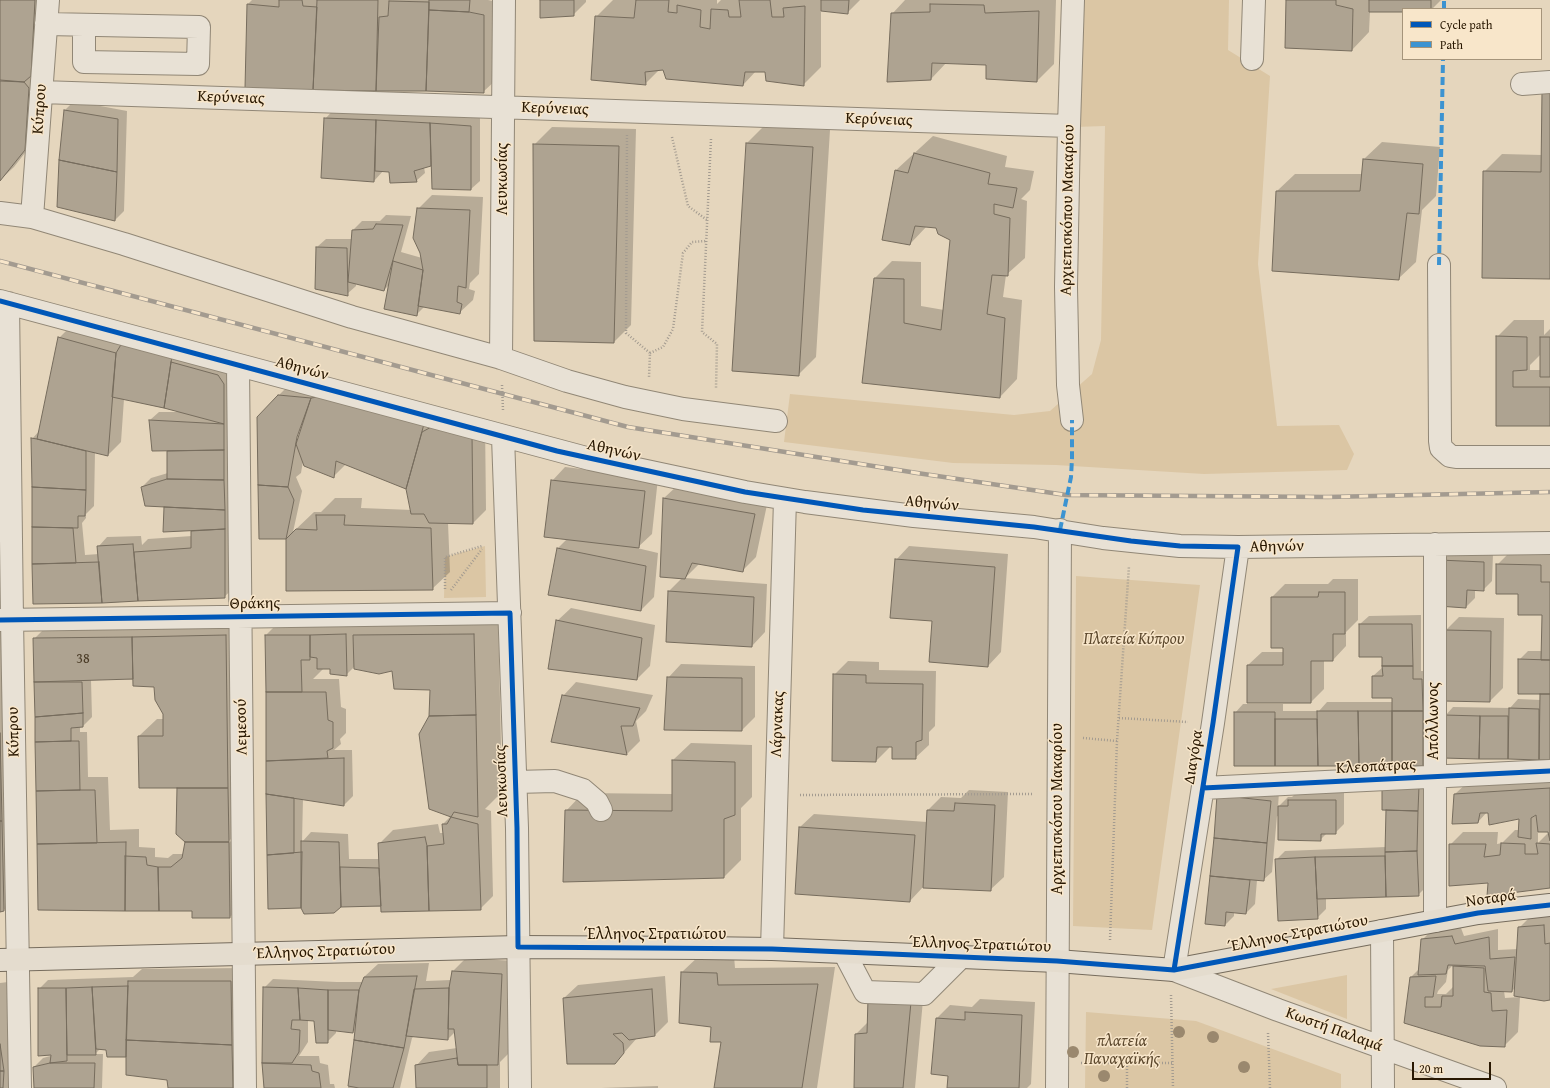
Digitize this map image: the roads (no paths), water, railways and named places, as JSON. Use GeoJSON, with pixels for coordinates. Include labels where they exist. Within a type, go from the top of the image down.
{"type":"FeatureCollection","features":[{"type":"Feature","properties":{"kind":"main road","name":"Νοταρά"},"geometry":{"type":"LineString","coordinates":[[1435,921],[1478,913],[1550,906]]}},
{"type":"Feature","properties":{"kind":"main road","name":"Έλληνος Στρατιώτου"},"geometry":{"type":"LineString","coordinates":[[9,959],[244,955],[518,947],[772,949],[1057,961],[1172,970],[1435,921]]}},
{"type":"Feature","properties":{"kind":"street","name":"Κύπρου"},"geometry":{"type":"LineString","coordinates":[[32,217],[48,0]]}},
{"type":"Feature","properties":{"kind":"street","name":"Λευκωσίας"},"geometry":{"type":"LineString","coordinates":[[501,358],[504,0]]}},
{"type":"Feature","properties":{"kind":"street","name":"Αρχιεπισκόπου Μακαρίου"},"geometry":{"type":"LineString","coordinates":[[1072,420],[1068,385],[1066,332],[1069,126],[1073,0]]}},
{"type":"Feature","properties":{"kind":"street"},"geometry":{"type":"LineString","coordinates":[[1252,59],[1254,0]]}},
{"type":"Feature","properties":{"kind":"street"},"geometry":{"type":"LineString","coordinates":[[46,24],[84,24],[199,27],[198,64],[84,62],[84,24]]}},
{"type":"Feature","properties":{"kind":"street"},"geometry":{"type":"LineString","coordinates":[[1522,84],[1550,82]]}},
{"type":"Feature","properties":{"kind":"street","name":"Κερύνειας"},"geometry":{"type":"LineString","coordinates":[[41,92],[1069,126]]}},
{"type":"Feature","properties":{"kind":"street"},"geometry":{"type":"LineString","coordinates":[[0,214],[32,217],[152,252],[352,317],[459,348],[501,358],[567,381],[648,402],[715,414],[776,421]]}},
{"type":"Feature","properties":{"kind":"street"},"geometry":{"type":"LineString","coordinates":[[1439,265],[1441,448],[1450,456],[1456,457],[1550,457]]}},
{"type":"Feature","properties":{"kind":"street","name":"Κύπρου"},"geometry":{"type":"LineString","coordinates":[[4,302],[9,959],[20,1088]]}},
{"type":"Feature","properties":{"kind":"street","name":"Αθηνών"},"geometry":{"type":"LineString","coordinates":[[4,302],[597,461],[785,499],[885,513],[1017,525],[1131,541],[1180,546],[1238,547],[1550,543]]}},
{"type":"Feature","properties":{"kind":"street","name":"Λεμεσού"},"geometry":{"type":"LineString","coordinates":[[238,365],[245,1088]]}},
{"type":"Feature","properties":{"kind":"street","name":"Λευκωσίας"},"geometry":{"type":"LineString","coordinates":[[504,437],[515,782],[520,1088]]}},
{"type":"Feature","properties":{"kind":"street","name":"Λάρνακας"},"geometry":{"type":"LineString","coordinates":[[772,949],[785,499]]}},
{"type":"Feature","properties":{"kind":"street","name":"Αρχιεπισκόπου Μακαρίου"},"geometry":{"type":"LineString","coordinates":[[1058,1088],[1057,961],[1060,530]]}},
{"type":"Feature","properties":{"kind":"street","name":"Απόλλωνος"},"geometry":{"type":"LineString","coordinates":[[1435,544],[1435,921]]}},
{"type":"Feature","properties":{"kind":"street","name":"Διαγόρα"},"geometry":{"type":"LineString","coordinates":[[1172,970],[1203,788],[1238,547]]}},
{"type":"Feature","properties":{"kind":"street","name":"Θράκης"},"geometry":{"type":"LineString","coordinates":[[6,620],[510,613]]}},
{"type":"Feature","properties":{"kind":"street","name":"Κλεοπάτρας"},"geometry":{"type":"LineString","coordinates":[[1203,788],[1550,771]]}},
{"type":"Feature","properties":{"kind":"street"},"geometry":{"type":"LineString","coordinates":[[515,782],[555,781],[583,790],[597,802],[601,810]]}},
{"type":"Feature","properties":{"kind":"street"},"geometry":{"type":"LineString","coordinates":[[1382,931],[1383,1088]]}},
{"type":"Feature","properties":{"kind":"street"},"geometry":{"type":"LineString","coordinates":[[844,952],[865,992],[924,994],[960,958]]}},
{"type":"Feature","properties":{"kind":"street","name":"Κωστή Παλαμά"},"geometry":{"type":"LineString","coordinates":[[1172,970],[1267,1006],[1495,1088]]}},
{"type":"Feature","properties":{"kind":"railway"},"geometry":{"type":"LineString","coordinates":[[0,261],[628,427],[917,473],[1066,495],[1328,497],[1550,492]]}},
{"type":"Feature","properties":{"kind":"park label","name":"Πλατεία Κύπρου"},"geometry":{"type":"Point","coordinates":[1134,640]}},
{"type":"Feature","properties":{"kind":"park label","name":"πλατεία Παναχαϊκής"},"geometry":{"type":"Point","coordinates":[1122,1051]}}]}
